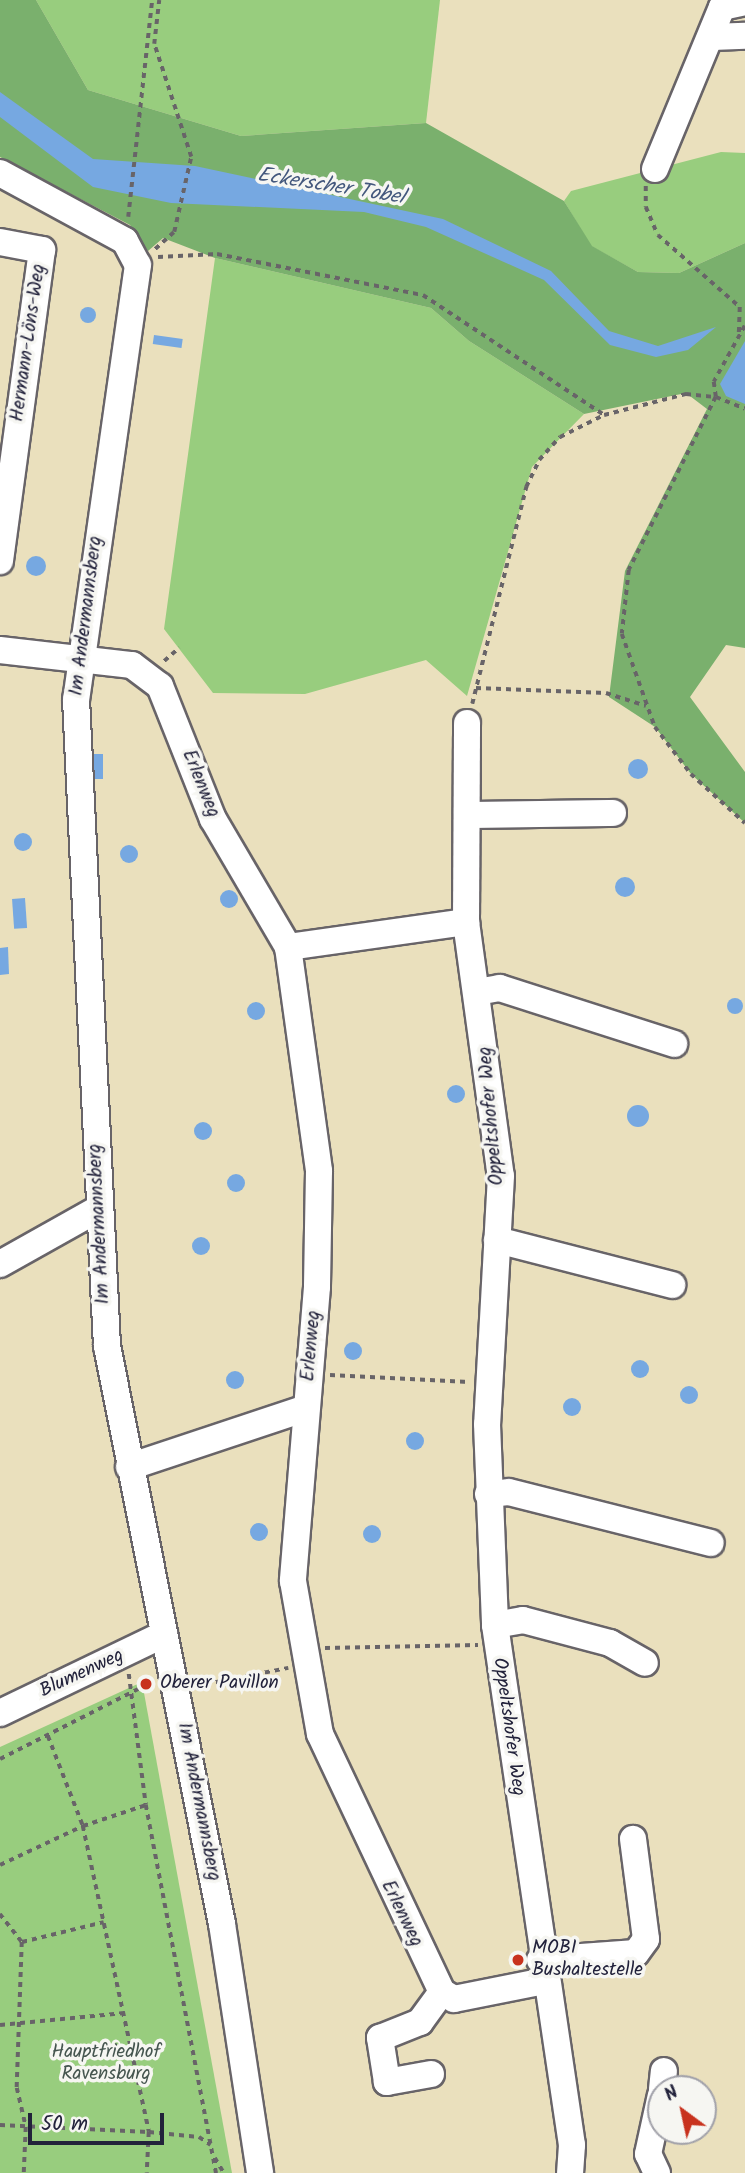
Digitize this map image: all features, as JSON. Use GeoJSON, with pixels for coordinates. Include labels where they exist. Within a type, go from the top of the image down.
{"type":"FeatureCollection","features":[{"type":"Feature","properties":{"kind":"street"},"geometry":{"type":"LineString","coordinates":[[655,169],[729,3]]}},
{"type":"Feature","properties":{"kind":"street"},"geometry":{"type":"LineString","coordinates":[[712,37],[745,36]]}},
{"type":"Feature","properties":{"kind":"street"},"geometry":{"type":"LineString","coordinates":[[0,173],[125,241],[138,265]]}},
{"type":"Feature","properties":{"kind":"street","name":"Hermann-Löns-Weg"},"geometry":{"type":"LineString","coordinates":[[0,242],[42,250],[0,561]]}},
{"type":"Feature","properties":{"kind":"street","name":"Im Andermannsberg"},"geometry":{"type":"LineString","coordinates":[[138,265],[79,658],[98,1209],[107,1346],[222,1924],[260,2173]]}},
{"type":"Feature","properties":{"kind":"street","name":"Erlenweg"},"geometry":{"type":"LineString","coordinates":[[0,650],[131,665],[160,686],[213,819],[288,947],[318,1171],[306,1408],[293,1581],[304,1665],[320,1734],[344,1794],[442,1992]]}},
{"type":"Feature","properties":{"kind":"street","name":"Oppeltshofer Weg"},"geometry":{"type":"LineString","coordinates":[[467,723],[466,922],[501,1176],[489,1380],[488,1493],[496,1635],[542,1970],[572,2145],[570,2173]]}},
{"type":"Feature","properties":{"kind":"street"},"geometry":{"type":"LineString","coordinates":[[467,815],[612,813]]}},
{"type":"Feature","properties":{"kind":"street"},"geometry":{"type":"LineString","coordinates":[[288,947],[466,922]]}},
{"type":"Feature","properties":{"kind":"street"},"geometry":{"type":"LineString","coordinates":[[477,992],[500,988],[674,1044]]}},
{"type":"Feature","properties":{"kind":"street"},"geometry":{"type":"LineString","coordinates":[[0,1264],[98,1209]]}},
{"type":"Feature","properties":{"kind":"street"},"geometry":{"type":"LineString","coordinates":[[497,1240],[672,1285]]}},
{"type":"Feature","properties":{"kind":"street"},"geometry":{"type":"LineString","coordinates":[[129,1467],[306,1408]]}},
{"type":"Feature","properties":{"kind":"street"},"geometry":{"type":"LineString","coordinates":[[488,1493],[509,1492],[711,1543]]}},
{"type":"Feature","properties":{"kind":"street"},"geometry":{"type":"LineString","coordinates":[[496,1635],[523,1620],[610,1643],[645,1663]]}},
{"type":"Feature","properties":{"kind":"street","name":"Blumenweg"},"geometry":{"type":"LineString","coordinates":[[0,1713],[164,1634]]}},
{"type":"Feature","properties":{"kind":"street"},"geometry":{"type":"LineString","coordinates":[[431,2074],[387,2082],[380,2038],[420,2022],[442,1992],[454,1999],[542,1970],[636,1953],[646,1939],[633,1839]]}},
{"type":"Feature","properties":{"kind":"street"},"geometry":{"type":"LineString","coordinates":[[650,2145],[648,2154],[656,2173]]}},
{"type":"Feature","properties":{"kind":"path"},"geometry":{"type":"LineString","coordinates":[[129,213],[152,0]]}},
{"type":"Feature","properties":{"kind":"path"},"geometry":{"type":"LineString","coordinates":[[138,265],[173,232],[191,157],[154,44],[159,0]]}},
{"type":"Feature","properties":{"kind":"path"},"geometry":{"type":"LineString","coordinates":[[655,169],[646,207],[658,235],[740,307],[739,333]]}},
{"type":"Feature","properties":{"kind":"path"},"geometry":{"type":"LineString","coordinates":[[138,265],[165,254],[217,254],[423,295],[604,415]]}},
{"type":"Feature","properties":{"kind":"path"},"geometry":{"type":"LineString","coordinates":[[745,326],[714,382],[716,397],[629,570],[622,634],[646,706],[691,774],[745,823]]}},
{"type":"Feature","properties":{"kind":"path"},"geometry":{"type":"LineString","coordinates":[[467,723],[526,487],[560,438],[604,415],[686,394],[716,397],[745,409]]}},
{"type":"Feature","properties":{"kind":"path"},"geometry":{"type":"LineString","coordinates":[[475,688],[606,693],[646,706]]}},
{"type":"Feature","properties":{"kind":"path"},"geometry":{"type":"LineString","coordinates":[[339,1375],[489,1380]]}},
{"type":"Feature","properties":{"kind":"path"},"geometry":{"type":"LineString","coordinates":[[324,1648],[496,1635]]}},
{"type":"Feature","properties":{"kind":"path"},"geometry":{"type":"LineString","coordinates":[[206,1683],[304,1665]]}},
{"type":"Feature","properties":{"kind":"path"},"geometry":{"type":"LineString","coordinates":[[129,1674],[146,1805],[216,2173]]}},
{"type":"Feature","properties":{"kind":"path"},"geometry":{"type":"LineString","coordinates":[[0,1759],[139,1688]]}},
{"type":"Feature","properties":{"kind":"path"},"geometry":{"type":"LineString","coordinates":[[48,1736],[83,1826],[149,2132],[147,2173]]}},
{"type":"Feature","properties":{"kind":"path"},"geometry":{"type":"LineString","coordinates":[[0,1865],[83,1826],[146,1805]]}},
{"type":"Feature","properties":{"kind":"path"},"geometry":{"type":"LineString","coordinates":[[0,1914],[22,1942],[17,2088],[26,2127],[24,2173]]}},
{"type":"Feature","properties":{"kind":"path"},"geometry":{"type":"LineString","coordinates":[[22,1942],[104,1922]]}},
{"type":"Feature","properties":{"kind":"path"},"geometry":{"type":"LineString","coordinates":[[0,2025],[18,2021],[124,2013]]}},
{"type":"Feature","properties":{"kind":"path"},"geometry":{"type":"LineString","coordinates":[[0,2125],[149,2132],[200,2137],[211,2145]]}},
{"type":"Feature","properties":{"kind":"path"},"geometry":{"type":"LineString","coordinates":[[215,2158],[224,2173]]}},
{"type":"Feature","properties":{"kind":"green space"},"geometry":{"type":"Polygon","coordinates":[[[0,0],[36,0],[88,90],[241,136],[426,123],[564,201],[592,246],[638,272],[679,273],[745,243],[745,648],[726,645],[690,697],[745,772],[745,823],[691,774],[655,727],[609,697],[625,571],[707,409],[686,393],[584,414],[469,341],[431,308],[215,258],[163,238],[148,251],[130,225],[0,157],[0,0]]]}},
{"type":"Feature","properties":{"kind":"green space"},"geometry":{"type":"Polygon","coordinates":[[[36,0],[440,0],[426,123],[241,136],[88,90],[36,0]]]}},
{"type":"Feature","properties":{"kind":"green space"},"geometry":{"type":"Polygon","coordinates":[[[721,152],[745,153],[745,243],[679,273],[638,272],[591,246],[564,201],[571,191],[721,152]]]}},
{"type":"Feature","properties":{"kind":"green space"},"geometry":{"type":"Polygon","coordinates":[[[215,258],[431,308],[469,341],[584,414],[532,467],[467,696],[426,660],[305,694],[213,693],[164,629],[215,258]]]}},
{"type":"Feature","properties":{"kind":"green space","name":"Hauptfriedhof Ravensburg"},"geometry":{"type":"Polygon","coordinates":[[[142,1682],[232,2173],[0,2173],[0,1747],[142,1682]]]}},
{"type":"Feature","properties":{"kind":"water"},"geometry":{"type":"Polygon","coordinates":[[[0,92],[93,159],[195,166],[443,219],[551,271],[609,331],[658,346],[716,327],[688,350],[656,357],[610,345],[544,280],[426,227],[364,212],[171,203],[93,187],[0,117],[0,92]]]}},
{"type":"Feature","properties":{"kind":"water"},"geometry":{"type":"Polygon","coordinates":[[[85,307],[91,307],[96,315],[94,321],[85,323],[80,318],[80,312],[85,307]]]}},
{"type":"Feature","properties":{"kind":"water"},"geometry":{"type":"Polygon","coordinates":[[[154,335],[183,339],[181,348],[153,344],[154,335]]]}},
{"type":"Feature","properties":{"kind":"water"},"geometry":{"type":"Polygon","coordinates":[[[745,341],[745,404],[726,396],[720,384],[745,341]]]}},
{"type":"Feature","properties":{"kind":"water"},"geometry":{"type":"Polygon","coordinates":[[[36,556],[43,559],[46,566],[43,573],[36,576],[29,573],[26,566],[29,559],[36,556]]]}},
{"type":"Feature","properties":{"kind":"water"},"geometry":{"type":"Polygon","coordinates":[[[92,754],[103,754],[103,779],[92,779],[92,754]]]}},
{"type":"Feature","properties":{"kind":"water"},"geometry":{"type":"Polygon","coordinates":[[[638,759],[645,762],[648,769],[645,776],[638,779],[631,776],[628,769],[631,762],[638,759]]]}},
{"type":"Feature","properties":{"kind":"water"},"geometry":{"type":"Polygon","coordinates":[[[23,833],[29,836],[32,842],[29,848],[23,851],[17,848],[14,842],[17,836],[23,833]]]}},
{"type":"Feature","properties":{"kind":"water"},"geometry":{"type":"Polygon","coordinates":[[[129,845],[135,848],[138,854],[135,860],[129,863],[123,860],[120,854],[123,848],[129,845]]]}},
{"type":"Feature","properties":{"kind":"water"},"geometry":{"type":"Polygon","coordinates":[[[625,877],[632,880],[635,887],[632,894],[625,897],[618,894],[615,887],[618,880],[625,877]]]}},
{"type":"Feature","properties":{"kind":"water"},"geometry":{"type":"Polygon","coordinates":[[[225,890],[233,890],[238,899],[236,906],[225,908],[220,903],[220,895],[225,890]]]}},
{"type":"Feature","properties":{"kind":"water"},"geometry":{"type":"Polygon","coordinates":[[[25,898],[27,928],[14,929],[12,899],[25,898]]]}},
{"type":"Feature","properties":{"kind":"water"},"geometry":{"type":"Polygon","coordinates":[[[8,947],[9,974],[0,975],[0,948],[8,947]]]}},
{"type":"Feature","properties":{"kind":"water"},"geometry":{"type":"Polygon","coordinates":[[[732,998],[738,998],[743,1006],[741,1012],[732,1014],[727,1009],[727,1003],[732,998]]]}},
{"type":"Feature","properties":{"kind":"water"},"geometry":{"type":"Polygon","coordinates":[[[256,1002],[262,1005],[265,1011],[262,1017],[256,1020],[250,1017],[247,1011],[250,1005],[256,1002]]]}},
{"type":"Feature","properties":{"kind":"water"},"geometry":{"type":"Polygon","coordinates":[[[456,1085],[462,1088],[465,1094],[462,1100],[456,1103],[450,1100],[447,1094],[450,1088],[456,1085]]]}},
{"type":"Feature","properties":{"kind":"water"},"geometry":{"type":"Polygon","coordinates":[[[638,1105],[646,1108],[649,1116],[646,1124],[638,1127],[630,1124],[627,1116],[630,1108],[638,1105]]]}},
{"type":"Feature","properties":{"kind":"water"},"geometry":{"type":"Polygon","coordinates":[[[203,1122],[209,1125],[212,1131],[209,1137],[203,1140],[197,1137],[194,1131],[197,1125],[203,1122]]]}},
{"type":"Feature","properties":{"kind":"water"},"geometry":{"type":"Polygon","coordinates":[[[236,1174],[242,1177],[245,1183],[242,1189],[236,1192],[230,1189],[227,1183],[230,1177],[236,1174]]]}},
{"type":"Feature","properties":{"kind":"water"},"geometry":{"type":"Polygon","coordinates":[[[201,1237],[207,1240],[210,1246],[207,1252],[201,1255],[195,1252],[192,1246],[195,1240],[201,1237]]]}},
{"type":"Feature","properties":{"kind":"water"},"geometry":{"type":"Polygon","coordinates":[[[353,1342],[359,1345],[362,1351],[359,1357],[353,1360],[347,1357],[344,1351],[347,1345],[353,1342]]]}},
{"type":"Feature","properties":{"kind":"water"},"geometry":{"type":"Polygon","coordinates":[[[640,1360],[646,1363],[649,1369],[646,1375],[640,1378],[634,1375],[631,1369],[634,1363],[640,1360]]]}},
{"type":"Feature","properties":{"kind":"water"},"geometry":{"type":"Polygon","coordinates":[[[235,1371],[241,1374],[244,1380],[241,1386],[235,1389],[229,1386],[226,1380],[229,1374],[235,1371]]]}},
{"type":"Feature","properties":{"kind":"water"},"geometry":{"type":"Polygon","coordinates":[[[689,1386],[695,1389],[698,1395],[695,1401],[689,1404],[683,1401],[680,1395],[683,1389],[689,1386]]]}},
{"type":"Feature","properties":{"kind":"water"},"geometry":{"type":"Polygon","coordinates":[[[572,1398],[578,1401],[581,1407],[578,1413],[572,1416],[566,1413],[563,1407],[566,1401],[572,1398]]]}},
{"type":"Feature","properties":{"kind":"water"},"geometry":{"type":"Polygon","coordinates":[[[415,1432],[421,1435],[424,1441],[421,1447],[415,1450],[409,1447],[406,1441],[409,1435],[415,1432]]]}},
{"type":"Feature","properties":{"kind":"water"},"geometry":{"type":"Polygon","coordinates":[[[259,1523],[265,1526],[268,1532],[265,1538],[259,1541],[253,1538],[250,1532],[253,1526],[259,1523]]]}},
{"type":"Feature","properties":{"kind":"water"},"geometry":{"type":"Polygon","coordinates":[[[372,1525],[378,1528],[381,1534],[378,1540],[372,1543],[366,1540],[363,1534],[366,1528],[372,1525]]]}},
{"type":"Feature","properties":{"kind":"place","name":"Oberer Pavillon"},"geometry":{"type":"Point","coordinates":[146,1684]}},
{"type":"Feature","properties":{"kind":"place","name":"MOBI Bushaltestelle"},"geometry":{"type":"Point","coordinates":[518,1960]}},
{"type":"Feature","properties":{"kind":"water label","name":"Eckerscher Tobel"},"geometry":{"type":"Point","coordinates":[331,187]}}]}
